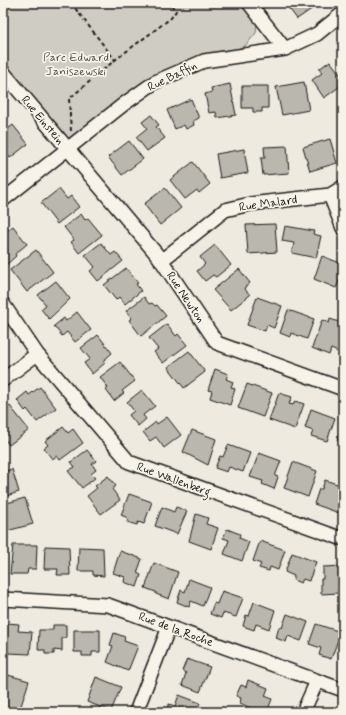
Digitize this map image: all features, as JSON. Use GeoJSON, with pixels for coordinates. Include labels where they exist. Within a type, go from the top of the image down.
{"type":"FeatureCollection","features":[{"type":"Feature","properties":{"kind":"street"},"geometry":{"type":"LineString","coordinates":[[249,3],[286,49]]}},
{"type":"Feature","properties":{"kind":"street","name":"Rue Baffin"},"geometry":{"type":"LineString","coordinates":[[3,200],[68,150],[124,104],[155,82],[204,61],[286,49],[317,34],[343,13]]}},
{"type":"Feature","properties":{"kind":"street","name":"Rue Einstein"},"geometry":{"type":"LineString","coordinates":[[3,72],[68,150]]}},
{"type":"Feature","properties":{"kind":"street","name":"Rue Newton"},"geometry":{"type":"LineString","coordinates":[[68,150],[161,261],[217,343],[343,389]]}},
{"type":"Feature","properties":{"kind":"street","name":"Rue Malard"},"geometry":{"type":"LineString","coordinates":[[161,261],[226,210],[250,204],[330,195],[343,187]]}},
{"type":"Feature","properties":{"kind":"street"},"geometry":{"type":"LineString","coordinates":[[330,195],[343,228]]}},
{"type":"Feature","properties":{"kind":"street","name":"Rue Wallenberg"},"geometry":{"type":"LineString","coordinates":[[3,304],[38,354],[129,462],[343,538]]}},
{"type":"Feature","properties":{"kind":"street"},"geometry":{"type":"LineString","coordinates":[[3,380],[38,354]]}},
{"type":"Feature","properties":{"kind":"street","name":"Rue de la Roche"},"geometry":{"type":"LineString","coordinates":[[3,599],[108,605],[343,690]]}},
{"type":"Feature","properties":{"kind":"street"},"geometry":{"type":"LineString","coordinates":[[136,712],[169,627]]}},
{"type":"Feature","properties":{"kind":"street"},"geometry":{"type":"LineString","coordinates":[[303,712],[317,681]]}},
{"type":"Feature","properties":{"kind":"path"},"geometry":{"type":"LineString","coordinates":[[70,3],[114,60]]}},
{"type":"Feature","properties":{"kind":"path"},"geometry":{"type":"LineString","coordinates":[[68,150],[71,129],[69,99],[114,60],[171,18],[176,11],[170,3]]}},
{"type":"Feature","properties":{"kind":"green space","name":"Parc Edward Janiszewski"},"geometry":{"type":"Polygon","coordinates":[[[3,3],[249,3],[258,14],[256,33],[245,46],[204,61],[155,82],[68,150],[3,72],[3,3]]]}},
{"type":"Feature","properties":{"kind":"building"},"geometry":{"type":"Polygon","coordinates":[[[285,3],[313,3],[316,6],[297,19],[285,3]]]}},
{"type":"Feature","properties":{"kind":"building"},"geometry":{"type":"Polygon","coordinates":[[[330,61],[343,78],[343,84],[324,98],[312,80],[322,73],[319,69],[330,61]]]}},
{"type":"Feature","properties":{"kind":"building"},"geometry":{"type":"Polygon","coordinates":[[[304,82],[309,110],[282,115],[276,87],[304,82]]]}},
{"type":"Feature","properties":{"kind":"building"},"geometry":{"type":"Polygon","coordinates":[[[230,84],[236,115],[217,118],[216,112],[209,113],[205,94],[212,92],[211,88],[230,84]]]}},
{"type":"Feature","properties":{"kind":"building"},"geometry":{"type":"Polygon","coordinates":[[[242,86],[268,86],[268,108],[262,108],[262,112],[253,112],[253,108],[242,108],[242,86]]]}},
{"type":"Feature","properties":{"kind":"building"},"geometry":{"type":"Polygon","coordinates":[[[191,99],[199,118],[193,121],[194,125],[186,129],[184,125],[175,129],[167,110],[191,99]]]}},
{"type":"Feature","properties":{"kind":"building"},"geometry":{"type":"Polygon","coordinates":[[[151,115],[159,125],[156,127],[165,138],[147,151],[136,137],[147,128],[142,122],[151,115]]]}},
{"type":"Feature","properties":{"kind":"building"},"geometry":{"type":"Polygon","coordinates":[[[13,125],[28,144],[10,158],[7,154],[3,157],[3,133],[13,125]]]}},
{"type":"Feature","properties":{"kind":"building"},"geometry":{"type":"Polygon","coordinates":[[[330,139],[337,163],[310,171],[303,147],[330,139]]]}},
{"type":"Feature","properties":{"kind":"building"},"geometry":{"type":"Polygon","coordinates":[[[129,141],[143,159],[122,175],[108,157],[129,141]]]}},
{"type":"Feature","properties":{"kind":"building"},"geometry":{"type":"Polygon","coordinates":[[[287,146],[289,173],[263,175],[261,158],[265,158],[264,147],[287,146]]]}},
{"type":"Feature","properties":{"kind":"building"},"geometry":{"type":"Polygon","coordinates":[[[244,149],[248,173],[220,178],[216,154],[244,149]]]}},
{"type":"Feature","properties":{"kind":"building"},"geometry":{"type":"Polygon","coordinates":[[[193,162],[210,184],[199,193],[197,190],[185,199],[170,180],[193,162]]]}},
{"type":"Feature","properties":{"kind":"building"},"geometry":{"type":"Polygon","coordinates":[[[165,188],[181,208],[160,225],[144,204],[165,188]]]}},
{"type":"Feature","properties":{"kind":"building"},"geometry":{"type":"Polygon","coordinates":[[[59,189],[67,199],[71,196],[79,207],[57,224],[41,203],[59,189]]]}},
{"type":"Feature","properties":{"kind":"building"},"geometry":{"type":"Polygon","coordinates":[[[81,214],[85,220],[88,218],[102,235],[79,253],[71,242],[74,240],[64,227],[81,214]]]}},
{"type":"Feature","properties":{"kind":"building"},"geometry":{"type":"Polygon","coordinates":[[[275,224],[277,252],[248,254],[246,225],[275,224]]]}},
{"type":"Feature","properties":{"kind":"building"},"geometry":{"type":"Polygon","coordinates":[[[13,226],[27,244],[15,254],[16,256],[6,265],[3,261],[3,234],[13,226]]]}},
{"type":"Feature","properties":{"kind":"building"},"geometry":{"type":"Polygon","coordinates":[[[285,226],[314,231],[313,234],[321,236],[316,258],[292,253],[294,243],[282,241],[285,226]]]}},
{"type":"Feature","properties":{"kind":"building"},"geometry":{"type":"Polygon","coordinates":[[[101,243],[111,255],[115,252],[123,261],[98,281],[90,271],[95,267],[85,255],[101,243]]]}},
{"type":"Feature","properties":{"kind":"building"},"geometry":{"type":"Polygon","coordinates":[[[215,245],[231,265],[216,277],[213,275],[205,281],[197,271],[205,264],[200,257],[215,245]]]}},
{"type":"Feature","properties":{"kind":"building"},"geometry":{"type":"Polygon","coordinates":[[[36,250],[53,272],[27,292],[10,270],[36,250]]]}},
{"type":"Feature","properties":{"kind":"building"},"geometry":{"type":"Polygon","coordinates":[[[322,256],[340,263],[343,261],[343,283],[339,281],[336,288],[314,279],[322,256]]]}},
{"type":"Feature","properties":{"kind":"building"},"geometry":{"type":"Polygon","coordinates":[[[126,268],[138,283],[136,284],[141,291],[125,304],[119,297],[116,300],[104,285],[126,268]]]}},
{"type":"Feature","properties":{"kind":"building"},"geometry":{"type":"Polygon","coordinates":[[[239,269],[250,283],[244,288],[250,295],[231,310],[213,290],[239,269]]]}},
{"type":"Feature","properties":{"kind":"building"},"geometry":{"type":"Polygon","coordinates":[[[56,281],[70,299],[49,319],[41,309],[46,305],[38,295],[56,281]]]}},
{"type":"Feature","properties":{"kind":"building"},"geometry":{"type":"Polygon","coordinates":[[[144,297],[149,304],[152,303],[155,306],[157,305],[166,316],[141,336],[129,320],[132,318],[126,311],[144,297]]]}},
{"type":"Feature","properties":{"kind":"building"},"geometry":{"type":"Polygon","coordinates":[[[257,297],[282,306],[274,328],[267,325],[265,331],[247,325],[257,297]]]}},
{"type":"Feature","properties":{"kind":"building"},"geometry":{"type":"Polygon","coordinates":[[[288,310],[314,319],[307,339],[291,333],[290,337],[280,333],[288,310]]]}},
{"type":"Feature","properties":{"kind":"building"},"geometry":{"type":"Polygon","coordinates":[[[77,312],[91,330],[75,342],[67,332],[62,336],[54,326],[64,318],[66,321],[77,312]]]}},
{"type":"Feature","properties":{"kind":"building"},"geometry":{"type":"Polygon","coordinates":[[[330,319],[342,323],[340,327],[343,328],[343,338],[338,352],[331,349],[329,355],[312,348],[322,320],[329,323],[330,319]]]}},
{"type":"Feature","properties":{"kind":"building"},"geometry":{"type":"Polygon","coordinates":[[[167,324],[176,336],[178,334],[187,345],[163,363],[154,352],[158,349],[149,338],[167,324]]]}},
{"type":"Feature","properties":{"kind":"building"},"geometry":{"type":"Polygon","coordinates":[[[98,335],[112,353],[103,361],[105,363],[92,374],[84,363],[90,359],[81,348],[98,335]]]}},
{"type":"Feature","properties":{"kind":"building"},"geometry":{"type":"Polygon","coordinates":[[[189,351],[205,372],[184,388],[168,367],[189,351]]]}},
{"type":"Feature","properties":{"kind":"building"},"geometry":{"type":"Polygon","coordinates":[[[120,362],[135,381],[122,391],[124,393],[114,401],[106,390],[108,388],[100,377],[120,362]]]}},
{"type":"Feature","properties":{"kind":"building"},"geometry":{"type":"Polygon","coordinates":[[[215,369],[228,374],[226,379],[233,382],[231,387],[235,389],[230,405],[210,398],[212,391],[208,390],[215,369]]]}},
{"type":"Feature","properties":{"kind":"building"},"geometry":{"type":"Polygon","coordinates":[[[247,384],[272,393],[263,417],[238,408],[247,384]]]}},
{"type":"Feature","properties":{"kind":"building"},"geometry":{"type":"Polygon","coordinates":[[[40,387],[56,408],[37,422],[27,409],[25,411],[17,400],[27,392],[29,395],[40,387]]]}},
{"type":"Feature","properties":{"kind":"building"},"geometry":{"type":"Polygon","coordinates":[[[142,390],[155,406],[143,415],[146,419],[138,426],[129,415],[134,411],[127,402],[142,390]]]}},
{"type":"Feature","properties":{"kind":"building"},"geometry":{"type":"Polygon","coordinates":[[[279,393],[292,397],[289,404],[293,405],[295,401],[304,404],[295,429],[269,420],[279,393]]]}},
{"type":"Feature","properties":{"kind":"building"},"geometry":{"type":"Polygon","coordinates":[[[10,406],[29,430],[9,445],[3,437],[3,421],[5,420],[3,412],[10,406]]]}},
{"type":"Feature","properties":{"kind":"building"},"geometry":{"type":"Polygon","coordinates":[[[311,409],[335,418],[327,441],[311,436],[313,431],[305,428],[311,409]]]}},
{"type":"Feature","properties":{"kind":"building"},"geometry":{"type":"Polygon","coordinates":[[[167,417],[181,435],[164,448],[156,437],[150,441],[143,432],[156,422],[157,424],[167,417]]]}},
{"type":"Feature","properties":{"kind":"building"},"geometry":{"type":"Polygon","coordinates":[[[343,423],[343,442],[337,440],[343,423]]]}},
{"type":"Feature","properties":{"kind":"building"},"geometry":{"type":"Polygon","coordinates":[[[63,427],[68,433],[73,429],[83,443],[60,460],[57,456],[52,459],[44,448],[48,445],[45,441],[63,427]]]}},
{"type":"Feature","properties":{"kind":"building"},"geometry":{"type":"Polygon","coordinates":[[[192,430],[216,439],[208,465],[183,452],[192,430]]]}},
{"type":"Feature","properties":{"kind":"building"},"geometry":{"type":"Polygon","coordinates":[[[228,445],[250,453],[243,472],[229,467],[227,472],[215,468],[220,456],[223,457],[228,445]]]}},
{"type":"Feature","properties":{"kind":"building"},"geometry":{"type":"Polygon","coordinates":[[[87,450],[96,461],[92,464],[96,470],[91,474],[95,478],[82,488],[68,471],[75,467],[71,462],[87,450]]]}},
{"type":"Feature","properties":{"kind":"building"},"geometry":{"type":"Polygon","coordinates":[[[259,453],[281,461],[275,476],[278,477],[274,489],[262,484],[263,481],[250,477],[259,453]]]}},
{"type":"Feature","properties":{"kind":"building"},"geometry":{"type":"Polygon","coordinates":[[[293,462],[317,471],[308,497],[284,488],[293,462]]]}},
{"type":"Feature","properties":{"kind":"building"},"geometry":{"type":"Polygon","coordinates":[[[12,469],[19,492],[3,497],[3,472],[12,469]]]}},
{"type":"Feature","properties":{"kind":"building"},"geometry":{"type":"Polygon","coordinates":[[[108,476],[116,486],[112,489],[120,500],[101,514],[87,496],[97,488],[95,486],[108,476]]]}},
{"type":"Feature","properties":{"kind":"building"},"geometry":{"type":"Polygon","coordinates":[[[325,480],[343,486],[343,501],[339,513],[314,504],[319,489],[322,489],[325,480]]]}},
{"type":"Feature","properties":{"kind":"building"},"geometry":{"type":"Polygon","coordinates":[[[129,494],[152,502],[144,524],[138,522],[137,525],[127,522],[128,518],[121,515],[129,494]]]}},
{"type":"Feature","properties":{"kind":"building"},"geometry":{"type":"Polygon","coordinates":[[[25,498],[33,524],[3,532],[3,504],[25,498]]]}},
{"type":"Feature","properties":{"kind":"building"},"geometry":{"type":"Polygon","coordinates":[[[162,507],[174,512],[176,507],[187,511],[177,534],[155,526],[162,507]]]}},
{"type":"Feature","properties":{"kind":"building"},"geometry":{"type":"Polygon","coordinates":[[[196,514],[208,518],[206,524],[218,528],[211,549],[189,541],[196,514]]]}},
{"type":"Feature","properties":{"kind":"building"},"geometry":{"type":"Polygon","coordinates":[[[227,529],[240,534],[239,538],[249,542],[242,561],[224,554],[229,540],[223,538],[227,529]]]}},
{"type":"Feature","properties":{"kind":"building"},"geometry":{"type":"Polygon","coordinates":[[[260,541],[285,550],[278,570],[270,567],[269,571],[259,568],[261,564],[253,561],[260,541]]]}},
{"type":"Feature","properties":{"kind":"building"},"geometry":{"type":"Polygon","coordinates":[[[13,545],[37,545],[36,569],[28,569],[27,574],[10,574],[13,545]]]}},
{"type":"Feature","properties":{"kind":"building"},"geometry":{"type":"Polygon","coordinates":[[[45,546],[69,547],[70,575],[57,575],[58,569],[44,569],[45,546]]]}},
{"type":"Feature","properties":{"kind":"building"},"geometry":{"type":"Polygon","coordinates":[[[79,547],[103,548],[104,576],[93,575],[93,571],[78,571],[79,547]]]}},
{"type":"Feature","properties":{"kind":"building"},"geometry":{"type":"Polygon","coordinates":[[[120,551],[142,559],[137,573],[141,575],[137,587],[124,582],[125,577],[113,573],[120,551]]]}},
{"type":"Feature","properties":{"kind":"building"},"geometry":{"type":"Polygon","coordinates":[[[292,553],[316,562],[309,581],[303,579],[301,583],[293,580],[294,576],[285,572],[292,553]]]}},
{"type":"Feature","properties":{"kind":"building"},"geometry":{"type":"Polygon","coordinates":[[[154,563],[178,572],[169,599],[145,588],[154,563]]]}},
{"type":"Feature","properties":{"kind":"building"},"geometry":{"type":"Polygon","coordinates":[[[343,566],[343,590],[338,590],[339,593],[321,594],[323,567],[343,566]]]}},
{"type":"Feature","properties":{"kind":"building"},"geometry":{"type":"Polygon","coordinates":[[[189,579],[210,587],[203,606],[191,601],[189,607],[177,602],[181,590],[185,592],[189,579]]]}},
{"type":"Feature","properties":{"kind":"building"},"geometry":{"type":"Polygon","coordinates":[[[222,591],[243,598],[236,617],[223,613],[221,618],[210,614],[214,603],[217,604],[222,591]]]}},
{"type":"Feature","properties":{"kind":"building"},"geometry":{"type":"Polygon","coordinates":[[[254,602],[275,610],[269,629],[256,624],[254,630],[243,626],[246,615],[249,616],[254,602]]]}},
{"type":"Feature","properties":{"kind":"building"},"geometry":{"type":"Polygon","coordinates":[[[287,614],[308,622],[301,641],[288,636],[286,642],[276,638],[279,627],[282,628],[287,614]]]}},
{"type":"Feature","properties":{"kind":"building"},"geometry":{"type":"Polygon","coordinates":[[[7,623],[19,624],[18,631],[32,632],[30,654],[7,653],[7,623]]]}},
{"type":"Feature","properties":{"kind":"building"},"geometry":{"type":"Polygon","coordinates":[[[316,624],[341,632],[331,659],[319,655],[321,648],[309,644],[316,624]]]}},
{"type":"Feature","properties":{"kind":"building"},"geometry":{"type":"Polygon","coordinates":[[[53,625],[66,625],[66,638],[62,638],[62,651],[54,650],[54,654],[45,654],[45,650],[38,650],[39,630],[53,630],[53,625]]]}},
{"type":"Feature","properties":{"kind":"building"},"geometry":{"type":"Polygon","coordinates":[[[74,630],[100,630],[100,652],[92,652],[92,656],[82,656],[82,652],[74,652],[74,630]]]}},
{"type":"Feature","properties":{"kind":"building"},"geometry":{"type":"Polygon","coordinates":[[[114,633],[125,637],[124,641],[138,646],[128,671],[107,662],[113,646],[110,645],[114,633]]]}},
{"type":"Feature","properties":{"kind":"building"},"geometry":{"type":"Polygon","coordinates":[[[187,659],[210,667],[200,692],[182,685],[186,673],[182,671],[187,659]]]}},
{"type":"Feature","properties":{"kind":"building"},"geometry":{"type":"Polygon","coordinates":[[[8,675],[29,681],[19,712],[3,712],[3,691],[8,675]]]}},
{"type":"Feature","properties":{"kind":"building"},"geometry":{"type":"Polygon","coordinates":[[[96,677],[121,687],[111,711],[87,702],[96,677]]]}},
{"type":"Feature","properties":{"kind":"building"},"geometry":{"type":"Polygon","coordinates":[[[248,680],[268,688],[265,696],[272,699],[267,712],[259,712],[240,703],[241,698],[236,696],[241,685],[246,687],[248,680]]]}},
{"type":"Feature","properties":{"kind":"building"},"geometry":{"type":"Polygon","coordinates":[[[179,695],[200,703],[196,712],[165,712],[169,704],[175,706],[179,695]]]}}]}
